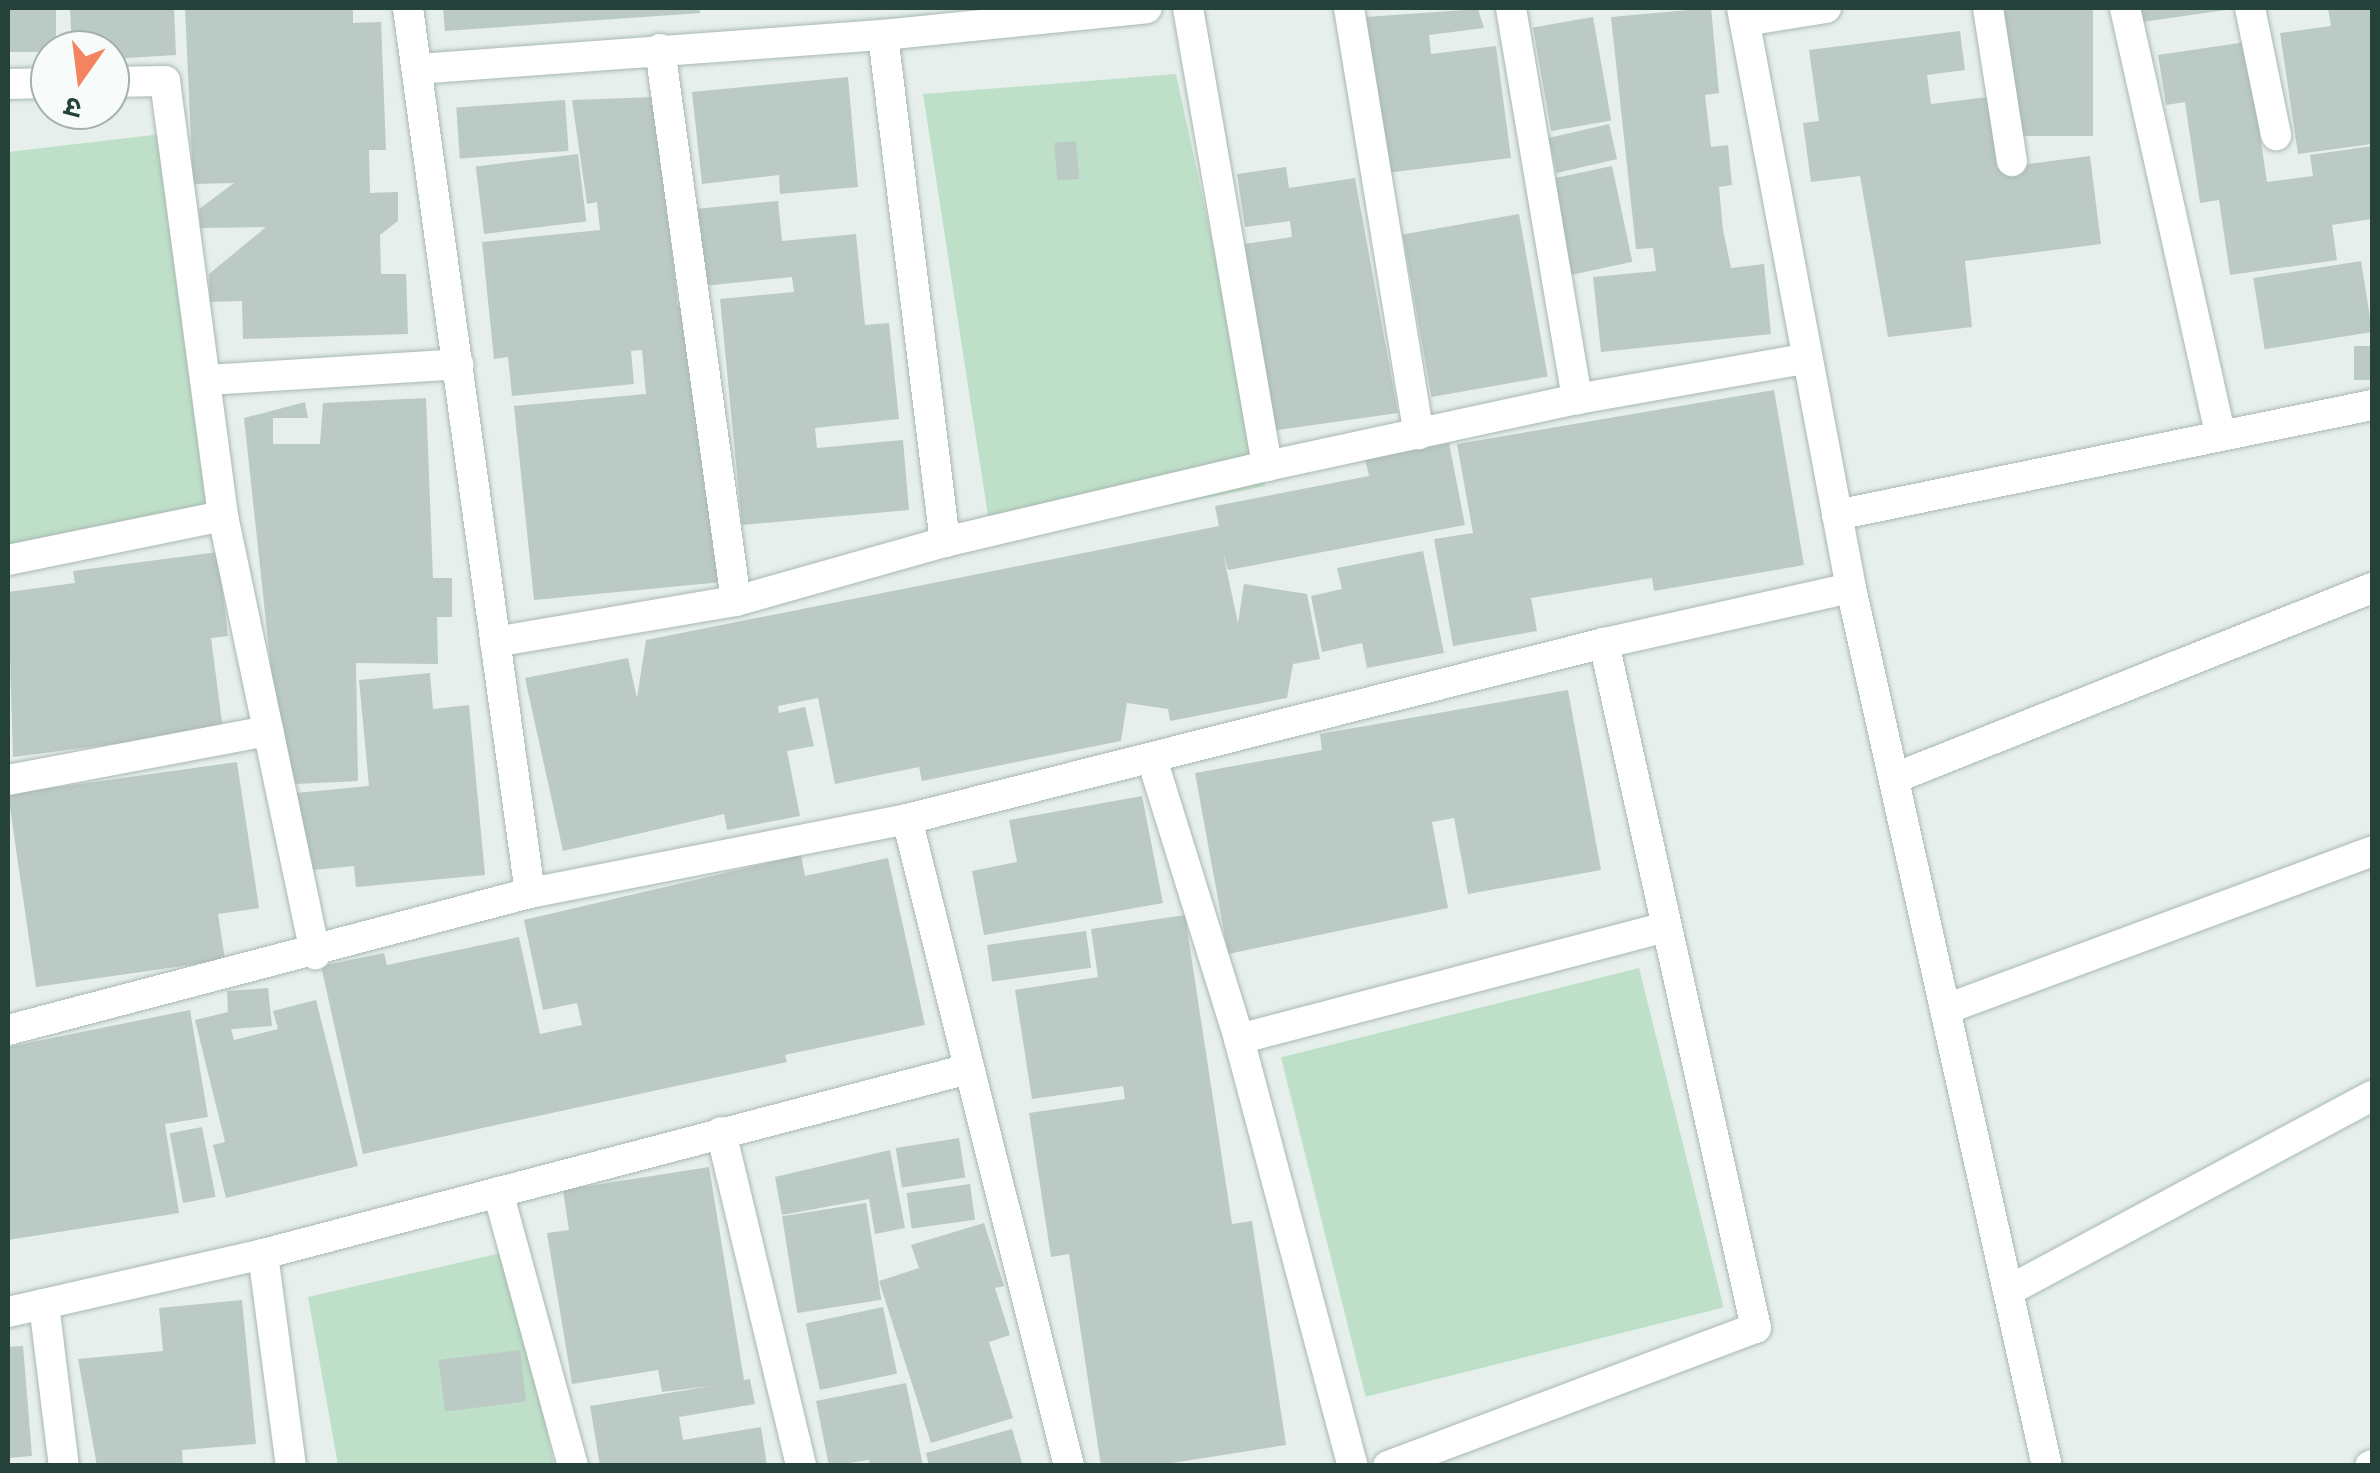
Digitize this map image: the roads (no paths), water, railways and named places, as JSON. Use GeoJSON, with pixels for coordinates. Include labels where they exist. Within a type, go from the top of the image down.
{"type":"FeatureCollection","features":[{"type":"Feature","properties":{"kind":"street"},"geometry":{"type":"LineString","coordinates":[[408,8],[530,893]]}},
{"type":"Feature","properties":{"kind":"street"},"geometry":{"type":"LineString","coordinates":[[417,69],[660,48],[883,35],[1148,8]]}},
{"type":"Feature","properties":{"kind":"street"},"geometry":{"type":"LineString","coordinates":[[1188,8],[1267,466]]}},
{"type":"Feature","properties":{"kind":"street"},"geometry":{"type":"LineString","coordinates":[[1349,8],[1419,434]]}},
{"type":"Feature","properties":{"kind":"street"},"geometry":{"type":"LineString","coordinates":[[1511,8],[1577,399]]}},
{"type":"Feature","properties":{"kind":"street"},"geometry":{"type":"LineString","coordinates":[[1826,8],[1744,14],[1805,358],[1851,588],[2047,1466]]}},
{"type":"Feature","properties":{"kind":"street"},"geometry":{"type":"LineString","coordinates":[[1988,8],[2012,161]]}},
{"type":"Feature","properties":{"kind":"street"},"geometry":{"type":"LineString","coordinates":[[2125,8],[2220,434]]}},
{"type":"Feature","properties":{"kind":"street"},"geometry":{"type":"LineString","coordinates":[[2250,8],[2276,135]]}},
{"type":"Feature","properties":{"kind":"street"},"geometry":{"type":"LineString","coordinates":[[883,35],[945,542]]}},
{"type":"Feature","properties":{"kind":"street"},"geometry":{"type":"LineString","coordinates":[[660,48],[736,601]]}},
{"type":"Feature","properties":{"kind":"street"},"geometry":{"type":"LineString","coordinates":[[130,82],[165,81],[223,516],[315,954]]}},
{"type":"Feature","properties":{"kind":"street"},"geometry":{"type":"LineString","coordinates":[[495,642],[736,601],[945,542],[1267,466],[1577,399],[1805,358]]}},
{"type":"Feature","properties":{"kind":"street"},"geometry":{"type":"LineString","coordinates":[[207,380],[458,364]]}},
{"type":"Feature","properties":{"kind":"street"},"geometry":{"type":"LineString","coordinates":[[1837,515],[2372,406]]}},
{"type":"Feature","properties":{"kind":"street"},"geometry":{"type":"LineString","coordinates":[[8,560],[223,516]]}},
{"type":"Feature","properties":{"kind":"street"},"geometry":{"type":"LineString","coordinates":[[8,1030],[315,954],[530,893],[907,819],[1604,643],[1851,588]]}},
{"type":"Feature","properties":{"kind":"street"},"geometry":{"type":"LineString","coordinates":[[1895,778],[2372,588]]}},
{"type":"Feature","properties":{"kind":"street"},"geometry":{"type":"LineString","coordinates":[[1388,1466],[1756,1328],[1604,643]]}},
{"type":"Feature","properties":{"kind":"street"},"geometry":{"type":"LineString","coordinates":[[8,780],[268,731]]}},
{"type":"Feature","properties":{"kind":"street"},"geometry":{"type":"LineString","coordinates":[[1152,759],[1240,1039],[1353,1466]]}},
{"type":"Feature","properties":{"kind":"street"},"geometry":{"type":"LineString","coordinates":[[907,819],[1070,1466]]}},
{"type":"Feature","properties":{"kind":"street"},"geometry":{"type":"LineString","coordinates":[[1946,1009],[2372,851]]}},
{"type":"Feature","properties":{"kind":"street"},"geometry":{"type":"LineString","coordinates":[[1240,1039],[1666,927]]}},
{"type":"Feature","properties":{"kind":"street"},"geometry":{"type":"LineString","coordinates":[[8,1312],[262,1254],[968,1069]]}},
{"type":"Feature","properties":{"kind":"street"},"geometry":{"type":"LineString","coordinates":[[2008,1291],[2372,1096]]}},
{"type":"Feature","properties":{"kind":"street"},"geometry":{"type":"LineString","coordinates":[[722,1132],[801,1466]]}},
{"type":"Feature","properties":{"kind":"street"},"geometry":{"type":"LineString","coordinates":[[498,1192],[572,1466]]}},
{"type":"Feature","properties":{"kind":"street"},"geometry":{"type":"LineString","coordinates":[[262,1254],[291,1466]]}},
{"type":"Feature","properties":{"kind":"street"},"geometry":{"type":"LineString","coordinates":[[44,1304],[64,1466]]}}]}
